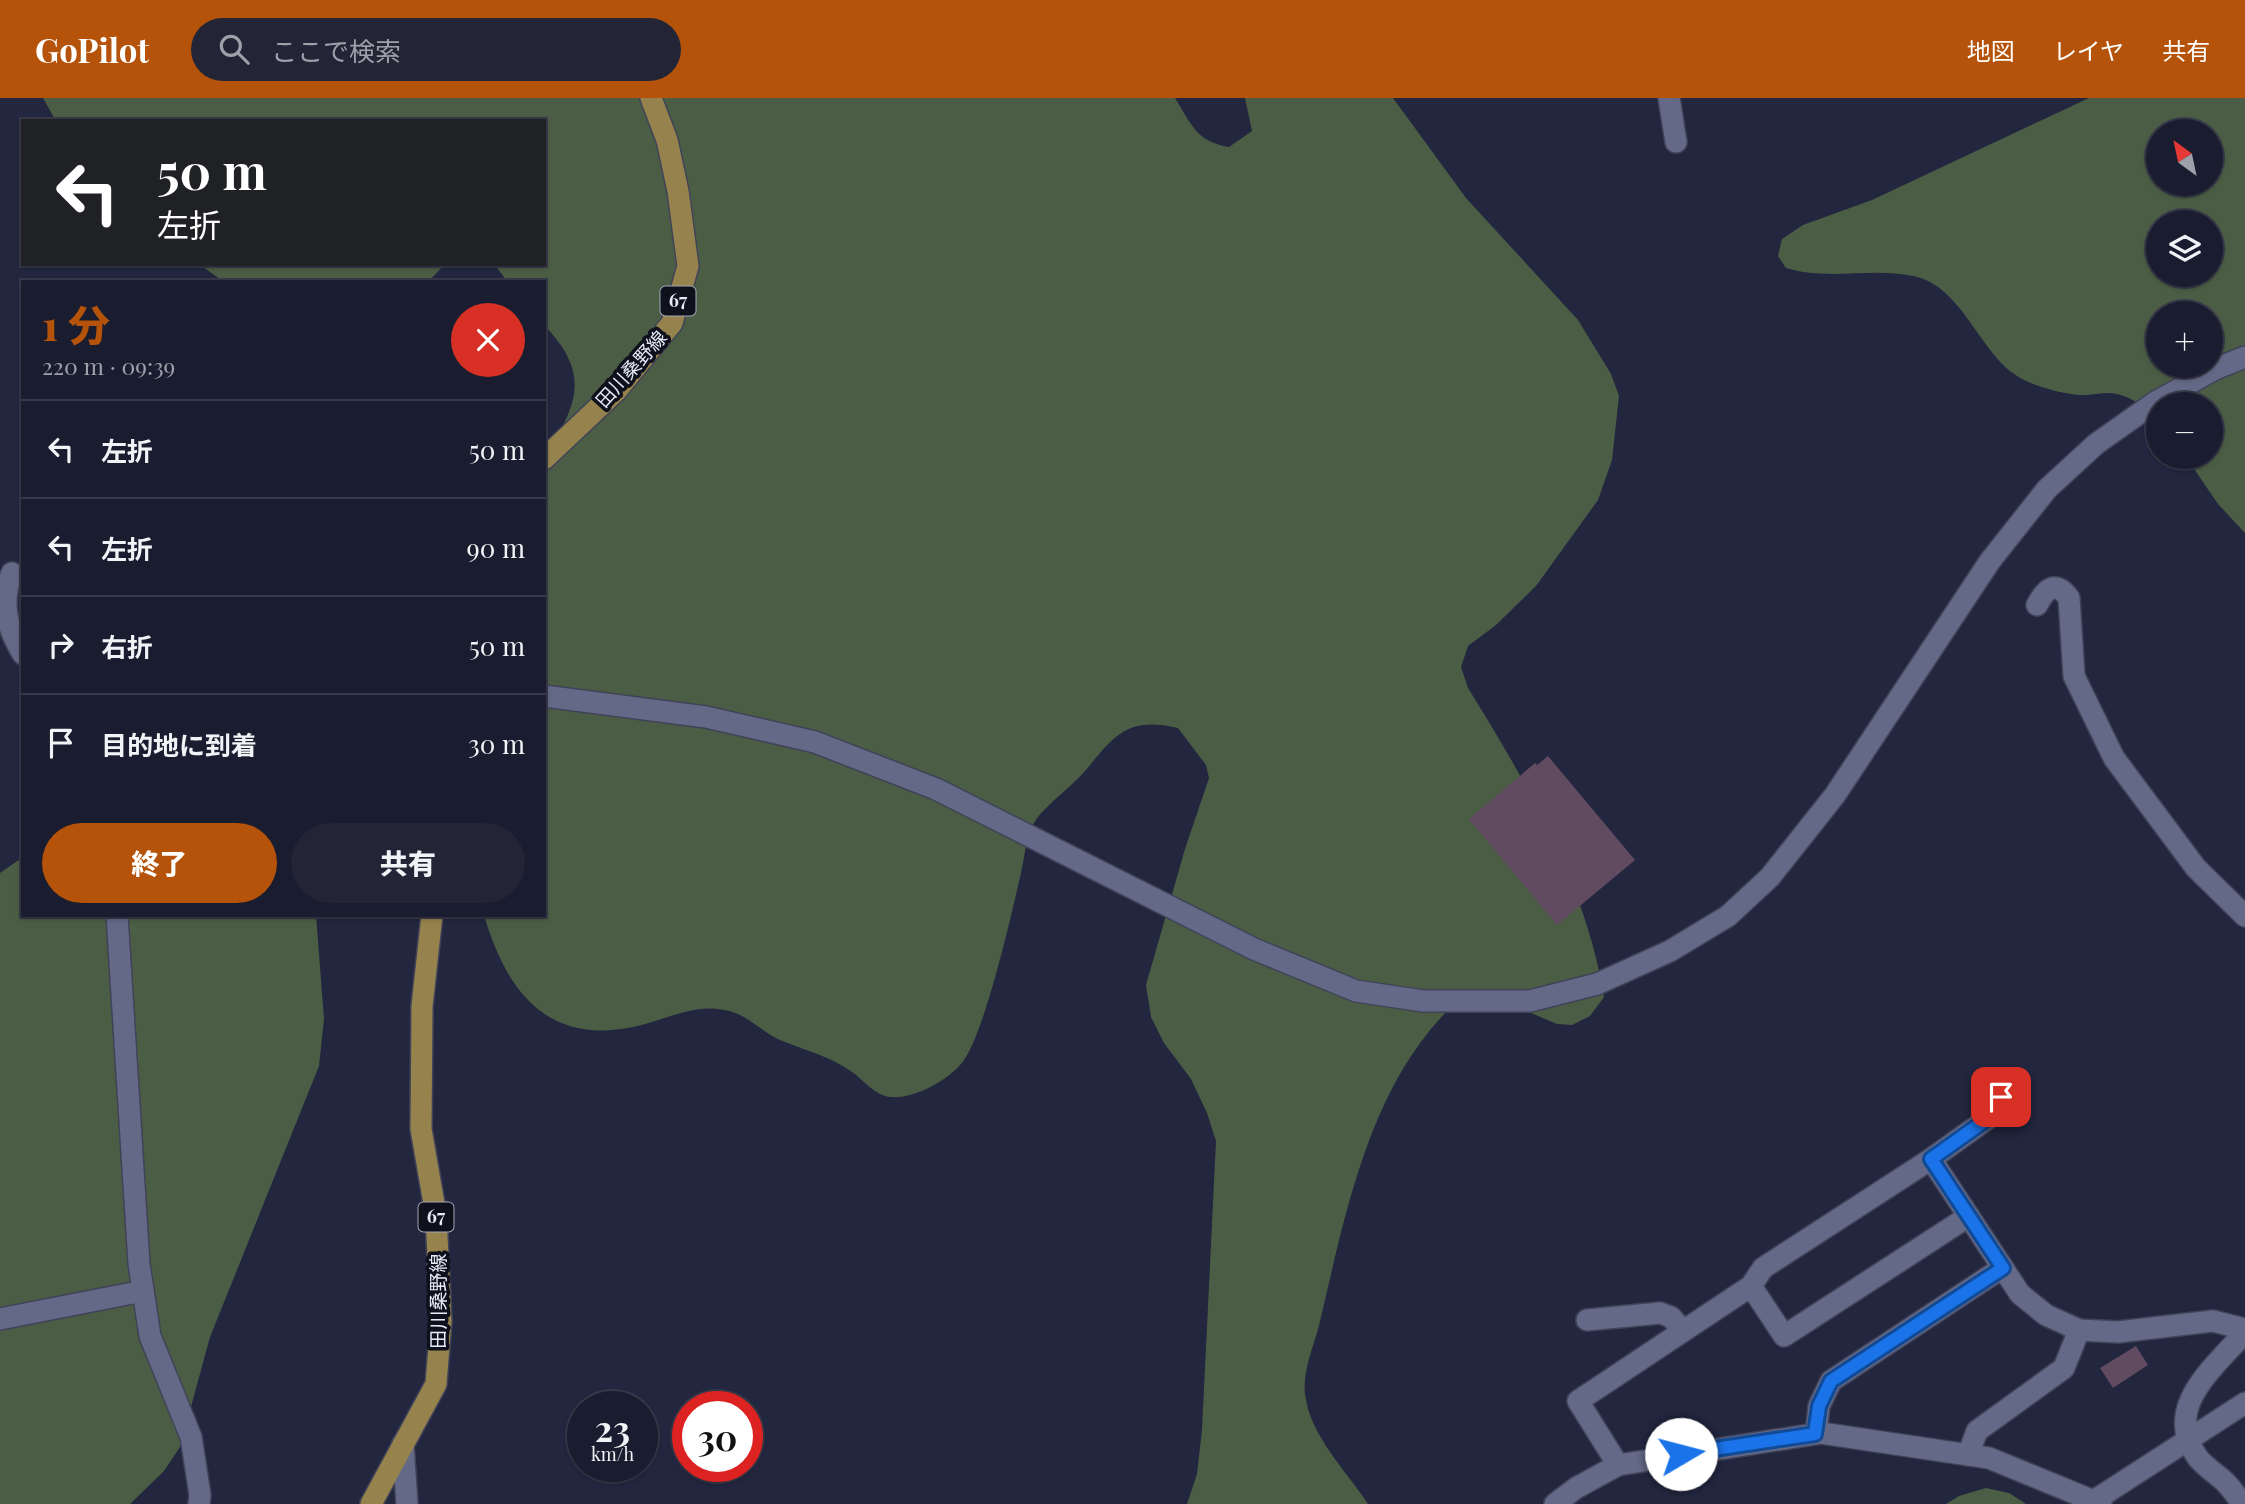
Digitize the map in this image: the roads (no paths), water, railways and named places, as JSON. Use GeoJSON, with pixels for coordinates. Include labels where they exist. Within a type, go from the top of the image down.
{"type":"FeatureCollection","features":[{"type":"Feature","properties":{"kind":"main road","name":"田川桑野線"},"geometry":{"type":"LineString","coordinates":[[546,457],[617,390],[672,323],[688,266],[672,166],[651,98]]}},
{"type":"Feature","properties":{"kind":"main road","name":"田川桑野線"},"geometry":{"type":"LineString","coordinates":[[371,1504],[436,1384],[440,1321],[436,1215],[421,1129],[422,1006],[432,917]]}},
{"type":"Feature","properties":{"kind":"street"},"geometry":{"type":"LineString","coordinates":[[1669,98],[1676,142]]}},
{"type":"Feature","properties":{"kind":"street"},"geometry":{"type":"LineString","coordinates":[[546,696],[706,717],[814,742],[936,789],[1254,949],[1356,991],[1423,1001],[1530,1001],[1609,978],[1670,951],[1736,908],[1770,877],[1835,795],[1990,561],[2047,489],[2096,444],[2154,403],[2214,369],[2245,357]]}},
{"type":"Feature","properties":{"kind":"street"},"geometry":{"type":"LineString","coordinates":[[12,573],[6,587],[5,615],[9,632],[21,651]]}},
{"type":"Feature","properties":{"kind":"street"},"geometry":{"type":"LineString","coordinates":[[2036,605],[2044,590],[2054,586],[2063,589],[2069,598],[2074,676],[2114,758],[2196,868],[2245,916]]}},
{"type":"Feature","properties":{"kind":"street"},"geometry":{"type":"LineString","coordinates":[[117,917],[143,1291],[150,1336],[191,1437],[200,1494],[199,1504]]}},
{"type":"Feature","properties":{"kind":"street"},"geometry":{"type":"LineString","coordinates":[[1618,1465],[1578,1401],[1751,1286],[1763,1268],[1931,1159],[1997,1112],[2001,1097]]}},
{"type":"Feature","properties":{"kind":"street"},"geometry":{"type":"LineString","coordinates":[[1931,1159],[2020,1294],[2046,1315],[2079,1329],[2118,1332],[2213,1321],[2245,1330],[2186,1404],[2184,1421],[2188,1443],[2200,1461],[2228,1484],[2242,1504]]}},
{"type":"Feature","properties":{"kind":"street"},"geometry":{"type":"LineString","coordinates":[[1751,1286],[1784,1336],[1969,1216]]}},
{"type":"Feature","properties":{"kind":"street"},"geometry":{"type":"LineString","coordinates":[[1815,1434],[1819,1406],[1831,1381],[2003,1268]]}},
{"type":"Feature","properties":{"kind":"street"},"geometry":{"type":"LineString","coordinates":[[0,1319],[143,1291]]}},
{"type":"Feature","properties":{"kind":"street"},"geometry":{"type":"LineString","coordinates":[[1587,1321],[1660,1313],[1671,1317],[1683,1331]]}},
{"type":"Feature","properties":{"kind":"street"},"geometry":{"type":"LineString","coordinates":[[1968,1455],[1977,1431],[2064,1368],[2079,1329]]}},
{"type":"Feature","properties":{"kind":"street"},"geometry":{"type":"LineString","coordinates":[[1555,1504],[1576,1488],[1618,1465],[1815,1434],[1989,1458],[2098,1502],[2245,1403]]}},
{"type":"Feature","properties":{"kind":"street"},"geometry":{"type":"LineString","coordinates":[[403,1444],[407,1504]]}}]}
